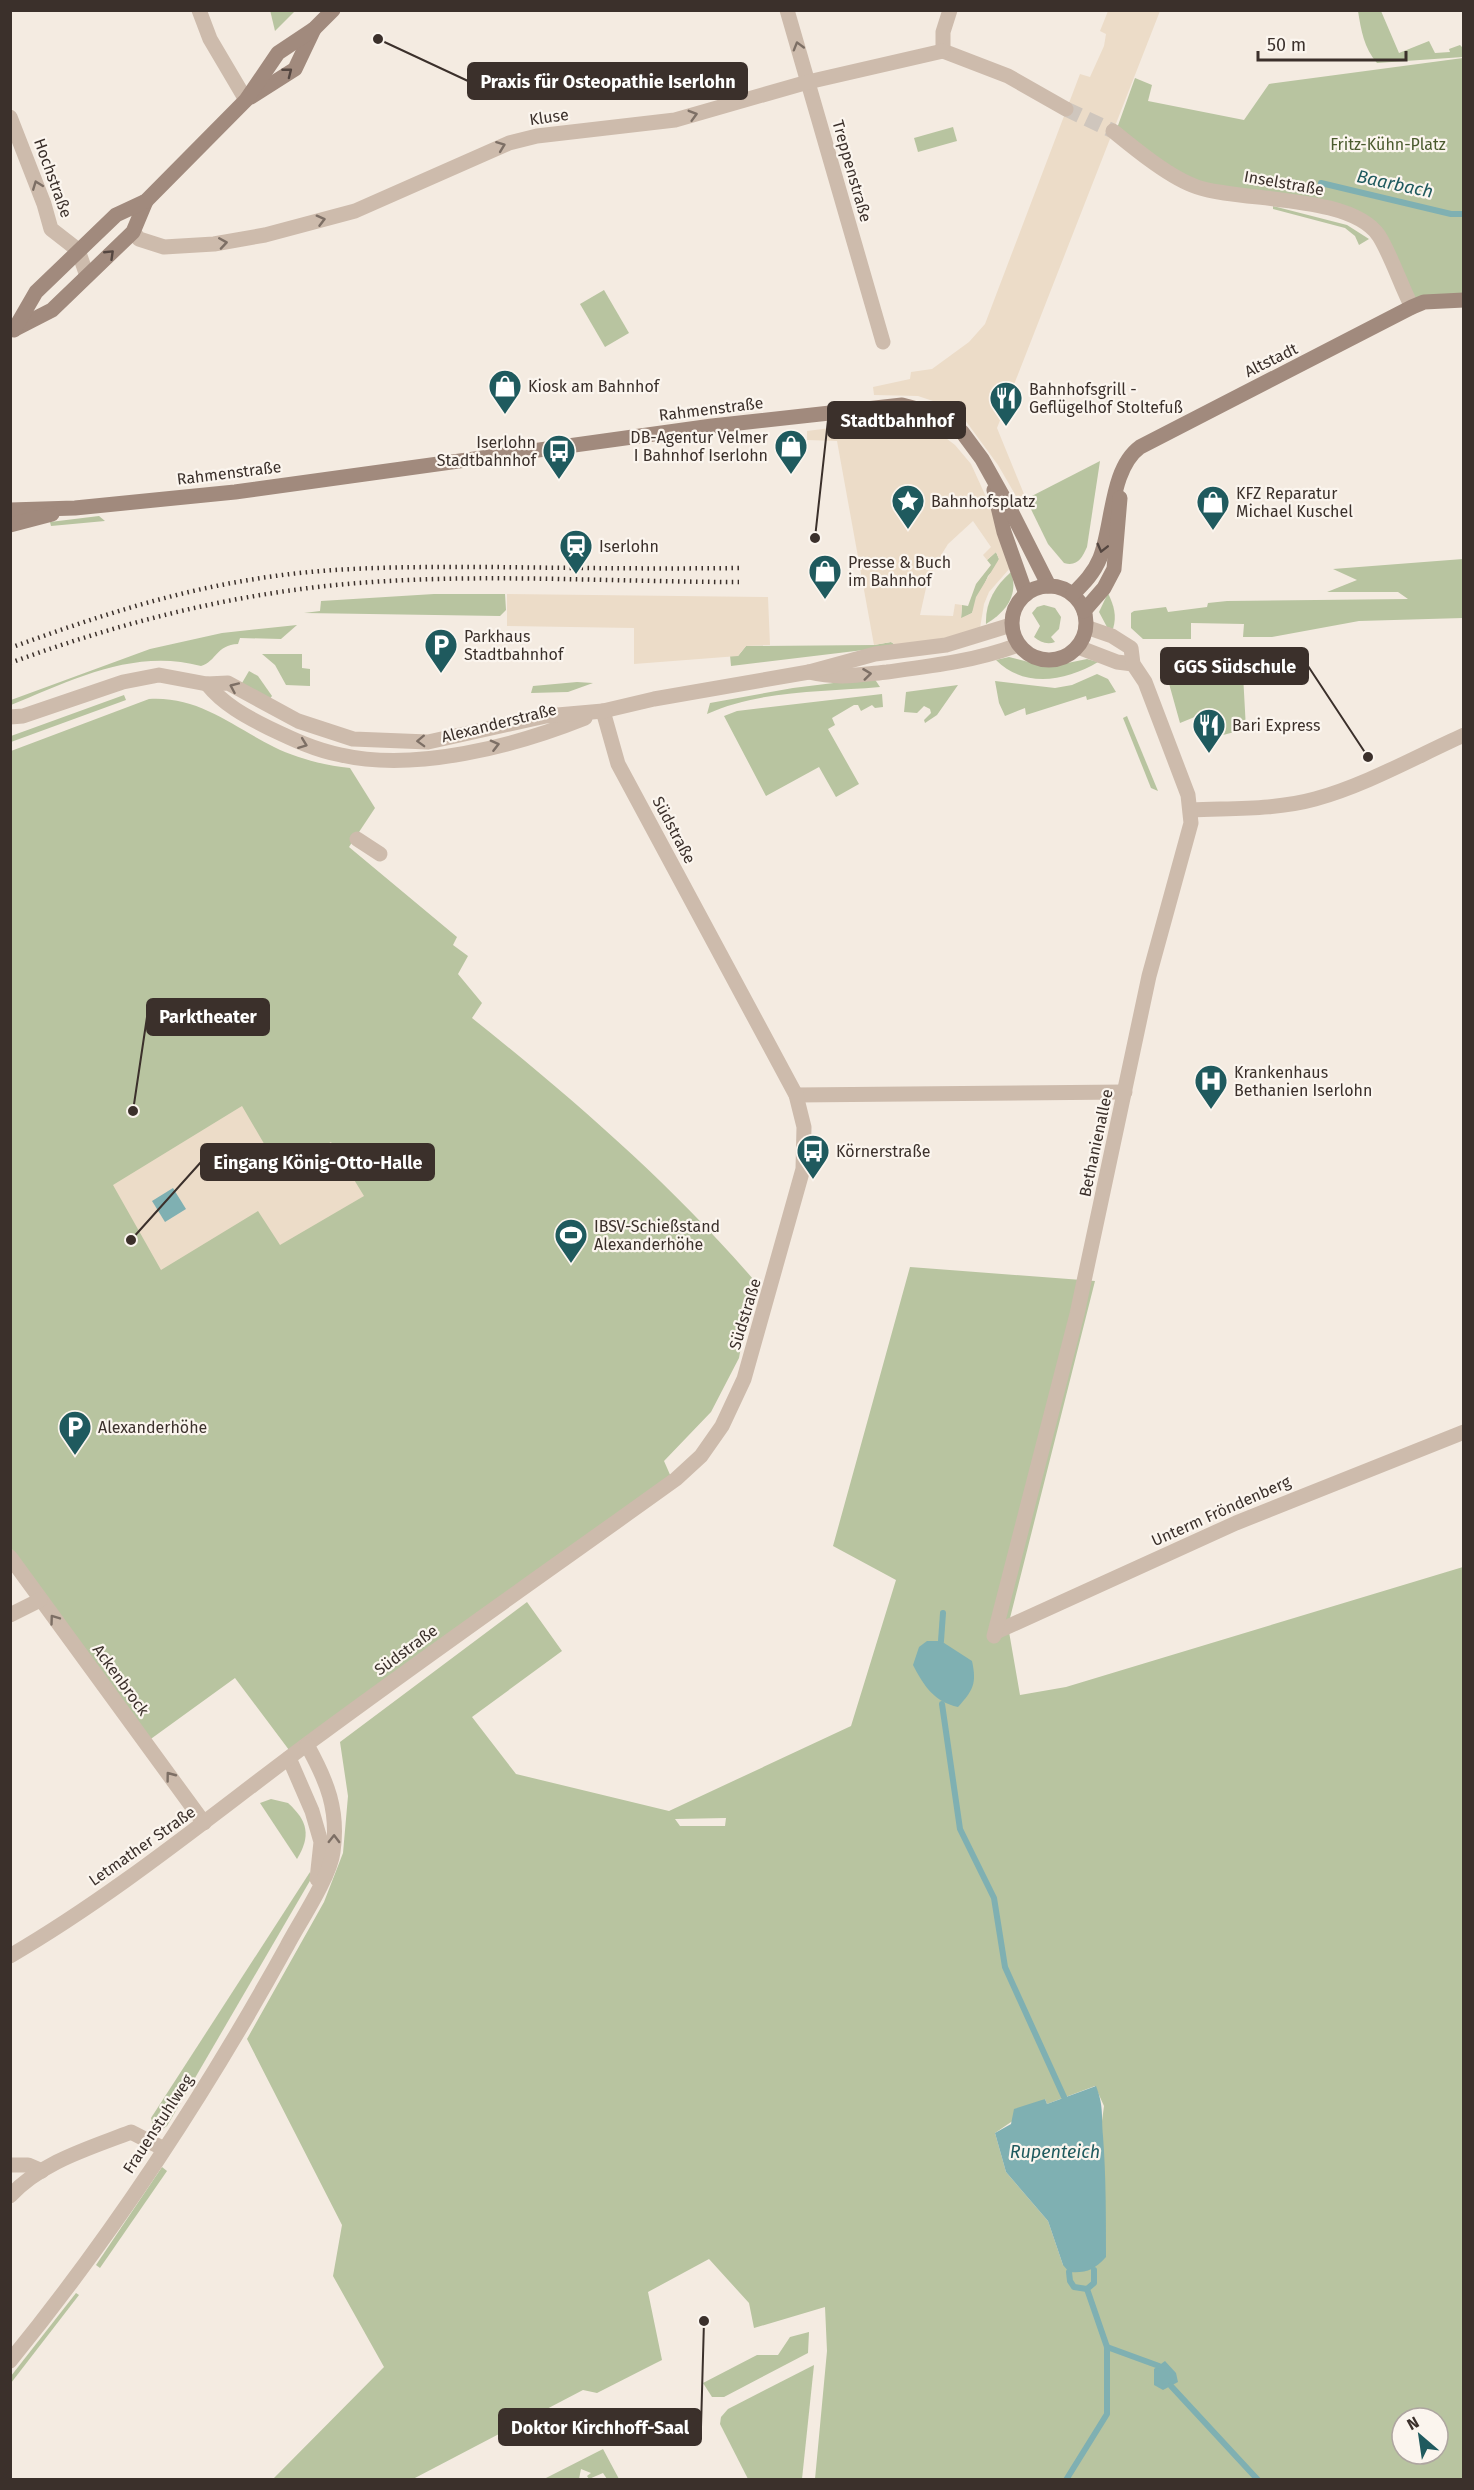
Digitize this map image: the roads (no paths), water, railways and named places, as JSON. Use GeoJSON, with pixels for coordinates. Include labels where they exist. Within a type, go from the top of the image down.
{"type":"FeatureCollection","features":[{"type":"Feature","properties":{"kind":"main road"},"geometry":{"type":"LineString","coordinates":[[12,332],[36,292],[116,215],[146,201],[246,100],[278,53],[314,29],[333,10]]}},
{"type":"Feature","properties":{"kind":"main road"},"geometry":{"type":"LineString","coordinates":[[246,100],[295,69],[314,29]]}},
{"type":"Feature","properties":{"kind":"main road"},"geometry":{"type":"LineString","coordinates":[[12,332],[52,310],[133,232],[146,201]]}},
{"type":"Feature","properties":{"kind":"main road","name":"Altstadt"},"geometry":{"type":"LineString","coordinates":[[1072,594],[1089,578],[1101,556],[1111,501],[1119,486],[1126,461],[1140,447],[1412,307],[1424,302],[1464,300]]}},
{"type":"Feature","properties":{"kind":"main road","name":"Rahmenstraße"},"geometry":{"type":"LineString","coordinates":[[10,510],[75,508],[235,492],[712,426],[893,405],[930,410],[955,425],[973,445],[993,484],[1011,511],[1049,586]]}},
{"type":"Feature","properties":{"kind":"main road","name":"Rahmenstraße"},"geometry":{"type":"LineString","coordinates":[[993,484],[1004,532],[1026,594]]}},
{"type":"Feature","properties":{"kind":"main road","name":"Altstadt"},"geometry":{"type":"LineString","coordinates":[[1084,611],[1104,588],[1116,562],[1121,503],[1119,486]]}},
{"type":"Feature","properties":{"kind":"main road","name":"Rahmenstraße"},"geometry":{"type":"LineString","coordinates":[[10,525],[75,508]]}},
{"type":"Feature","properties":{"kind":"main road"},"geometry":{"type":"LineString","coordinates":[[1049,586],[1061,588],[1072,594],[1084,611],[1086,627],[1078,647],[1063,658],[1044,661],[1027,654],[1018,645],[1011,625],[1015,607],[1026,594],[1049,586]]}},
{"type":"Feature","properties":{"kind":"street"},"geometry":{"type":"LineString","coordinates":[[200,10],[210,39],[246,100]]}},
{"type":"Feature","properties":{"kind":"street","name":"Treppenstraße"},"geometry":{"type":"LineString","coordinates":[[787,10],[883,342]]}},
{"type":"Feature","properties":{"kind":"street"},"geometry":{"type":"LineString","coordinates":[[950,10],[943,32],[943,51],[1008,76],[1066,109]]}},
{"type":"Feature","properties":{"kind":"street","name":"Kluse"},"geometry":{"type":"LineString","coordinates":[[133,232],[139,239],[164,247],[214,244],[265,236],[355,211],[509,143],[537,136],[675,120],[808,82],[943,51]]}},
{"type":"Feature","properties":{"kind":"street","name":"Hochstraße"},"geometry":{"type":"LineString","coordinates":[[10,117],[44,204],[51,229],[78,250]]}},
{"type":"Feature","properties":{"kind":"street","name":"Inselstraße"},"geometry":{"type":"LineString","coordinates":[[1113,131],[1141,154],[1197,187],[1305,203],[1358,218],[1379,235],[1412,307]]}},
{"type":"Feature","properties":{"kind":"street"},"geometry":{"type":"LineString","coordinates":[[78,250],[87,276]]}},
{"type":"Feature","properties":{"kind":"street","name":"Alexanderstraße"},"geometry":{"type":"LineString","coordinates":[[15,720],[123,682],[159,675],[207,684],[223,702],[292,739],[342,756],[367,759],[430,757],[468,752],[550,732],[603,711],[654,699],[809,672],[875,654],[961,642],[1011,625]]}},
{"type":"Feature","properties":{"kind":"street","name":"Bethanienallee"},"geometry":{"type":"LineString","coordinates":[[995,1634],[1077,1314],[1154,955],[1188,843],[1191,810],[1188,795],[1149,692],[1133,664],[1128,645],[1086,627]]}},
{"type":"Feature","properties":{"kind":"street","name":"Alexanderstraße"},"geometry":{"type":"LineString","coordinates":[[809,672],[834,678],[928,667],[981,657],[1018,645]]}},
{"type":"Feature","properties":{"kind":"street"},"geometry":{"type":"LineString","coordinates":[[1078,647],[1117,662],[1133,664]]}},
{"type":"Feature","properties":{"kind":"street","name":"Südstraße"},"geometry":{"type":"LineString","coordinates":[[289,1758],[518,1590],[676,1479],[701,1456],[722,1426],[744,1379],[800,1184],[805,1148],[804,1127],[796,1095],[618,764],[603,711]]}},
{"type":"Feature","properties":{"kind":"street"},"geometry":{"type":"LineString","coordinates":[[1191,810],[1271,807],[1314,800],[1464,735]]}},
{"type":"Feature","properties":{"kind":"street"},"geometry":{"type":"LineString","coordinates":[[357,839],[380,854]]}},
{"type":"Feature","properties":{"kind":"street"},"geometry":{"type":"LineString","coordinates":[[796,1095],[1125,1092]]}},
{"type":"Feature","properties":{"kind":"street","name":"Unterm Fröndenberg"},"geometry":{"type":"LineString","coordinates":[[995,1634],[1246,1519],[1464,1432]]}},
{"type":"Feature","properties":{"kind":"street","name":"Ackenbrock"},"geometry":{"type":"LineString","coordinates":[[10,1557],[204,1823]]}},
{"type":"Feature","properties":{"kind":"street"},"geometry":{"type":"LineString","coordinates":[[10,1615],[40,1600]]}},
{"type":"Feature","properties":{"kind":"street","name":"Frauenstuhlweg"},"geometry":{"type":"LineString","coordinates":[[10,2361],[76,2277],[164,2149],[242,2028],[315,1894],[333,1855],[333,1802],[326,1780],[307,1745]]}},
{"type":"Feature","properties":{"kind":"street","name":"Frauenstuhlweg"},"geometry":{"type":"LineString","coordinates":[[289,1758],[312,1811],[321,1842],[315,1894]]}},
{"type":"Feature","properties":{"kind":"street","name":"Letmather Straße"},"geometry":{"type":"LineString","coordinates":[[10,1956],[51,1932],[204,1823],[289,1758]]}},
{"type":"Feature","properties":{"kind":"street"},"geometry":{"type":"LineString","coordinates":[[10,2196],[42,2171],[78,2152],[131,2132],[164,2149]]}},
{"type":"Feature","properties":{"kind":"street"},"geometry":{"type":"LineString","coordinates":[[10,2166],[28,2165],[42,2171]]}},
{"type":"Feature","properties":{"kind":"water"},"geometry":{"type":"Polygon","coordinates":[[[173,1188],[186,1209],[165,1222],[152,1201],[173,1188]]]}},
{"type":"Feature","properties":{"kind":"water"},"geometry":{"type":"Polygon","coordinates":[[[927,1641],[941,1641],[972,1661],[974,1681],[967,1696],[958,1707],[936,1697],[921,1680],[913,1665],[919,1647],[927,1641]]]}},
{"type":"Feature","properties":{"kind":"water","name":"Rupenteich"},"geometry":{"type":"Polygon","coordinates":[[[1096,2086],[1102,2111],[1106,2257],[1090,2270],[1069,2272],[1063,2265],[1048,2221],[1006,2172],[995,2133],[1011,2124],[1014,2109],[1045,2099],[1047,2104],[1096,2086]]]}},
{"type":"Feature","properties":{"kind":"water"},"geometry":{"type":"Polygon","coordinates":[[[1165,2361],[1176,2373],[1178,2382],[1163,2390],[1154,2385],[1154,2369],[1165,2361]]]}},
{"type":"Feature","properties":{"kind":"waterway","name":"Baarbach"},"geometry":{"type":"LineString","coordinates":[[1321,183],[1451,214],[1464,214]]}},
{"type":"Feature","properties":{"kind":"waterway"},"geometry":{"type":"LineString","coordinates":[[941,1641],[943,1613]]}},
{"type":"Feature","properties":{"kind":"waterway"},"geometry":{"type":"LineString","coordinates":[[942,1704],[960,1829],[994,1898],[1005,1967],[1064,2097]]}},
{"type":"Feature","properties":{"kind":"waterway"},"geometry":{"type":"LineString","coordinates":[[1066,2480],[1107,2414],[1107,2347],[1087,2289],[1094,2283],[1094,2270]]}},
{"type":"Feature","properties":{"kind":"waterway"},"geometry":{"type":"LineString","coordinates":[[1069,2272],[1070,2281],[1074,2287],[1087,2289]]}},
{"type":"Feature","properties":{"kind":"waterway"},"geometry":{"type":"LineString","coordinates":[[1107,2347],[1159,2366]]}},
{"type":"Feature","properties":{"kind":"waterway"},"geometry":{"type":"LineString","coordinates":[[1171,2386],[1258,2480]]}},
{"type":"Feature","properties":{"kind":"tunnel"},"geometry":{"type":"LineString","coordinates":[[1066,109],[1113,131]]}},
{"type":"Feature","properties":{"kind":"railway"},"geometry":{"type":"LineString","coordinates":[[10,648],[161,599],[192,591],[284,575],[343,569],[401,567],[740,568]]}},
{"type":"Feature","properties":{"kind":"railway"},"geometry":{"type":"LineString","coordinates":[[10,663],[130,624],[212,604],[336,585],[486,578],[739,582]]}},
{"type":"Feature","properties":{"kind":"place","name":"Praxis für Osteopathie Iserlohn"},"geometry":{"type":"Point","coordinates":[378,39]}},
{"type":"Feature","properties":{"kind":"place","name":"Kiosk am Bahnhof"},"geometry":{"type":"Point","coordinates":[505,415]}},
{"type":"Feature","properties":{"kind":"place","name":"Bahnhofsgrill - Geflügelhof Stoltefuß"},"geometry":{"type":"Point","coordinates":[1006,427]}},
{"type":"Feature","properties":{"kind":"place","name":"DB-Agentur Velmer I Bahnhof Iserlohn"},"geometry":{"type":"Point","coordinates":[791,475]}},
{"type":"Feature","properties":{"kind":"place","name":"Iserlohn Stadtbahnhof"},"geometry":{"type":"Point","coordinates":[559,480]}},
{"type":"Feature","properties":{"kind":"place","name":"Bahnhofsplatz"},"geometry":{"type":"Point","coordinates":[908,530]}},
{"type":"Feature","properties":{"kind":"place","name":"KFZ Reparatur Michael Kuschel"},"geometry":{"type":"Point","coordinates":[1213,531]}},
{"type":"Feature","properties":{"kind":"place","name":"Stadtbahnhof"},"geometry":{"type":"Point","coordinates":[815,538]}},
{"type":"Feature","properties":{"kind":"place","name":"Iserlohn"},"geometry":{"type":"Point","coordinates":[576,575]}},
{"type":"Feature","properties":{"kind":"place","name":"Presse & Buch im Bahnhof"},"geometry":{"type":"Point","coordinates":[825,600]}},
{"type":"Feature","properties":{"kind":"place","name":"Parkhaus Stadtbahnhof"},"geometry":{"type":"Point","coordinates":[441,674]}},
{"type":"Feature","properties":{"kind":"place","name":"Bari Express"},"geometry":{"type":"Point","coordinates":[1209,754]}},
{"type":"Feature","properties":{"kind":"place","name":"GGS Südschule"},"geometry":{"type":"Point","coordinates":[1368,757]}},
{"type":"Feature","properties":{"kind":"place","name":"Krankenhaus Bethanien Iserlohn"},"geometry":{"type":"Point","coordinates":[1211,1110]}},
{"type":"Feature","properties":{"kind":"place","name":"Parktheater"},"geometry":{"type":"Point","coordinates":[133,1111]}},
{"type":"Feature","properties":{"kind":"place","name":"Körnerstraße"},"geometry":{"type":"Point","coordinates":[813,1180]}},
{"type":"Feature","properties":{"kind":"place","name":"Eingang König-Otto-Halle"},"geometry":{"type":"Point","coordinates":[131,1240]}},
{"type":"Feature","properties":{"kind":"place","name":"IBSV-Schießstand Alexanderhöhe"},"geometry":{"type":"Point","coordinates":[571,1264]}},
{"type":"Feature","properties":{"kind":"place","name":"Alexanderhöhe"},"geometry":{"type":"Point","coordinates":[75,1456]}},
{"type":"Feature","properties":{"kind":"place","name":"Doktor Kirchhoff-Saal"},"geometry":{"type":"Point","coordinates":[704,2321]}},
{"type":"Feature","properties":{"kind":"park label","name":"Fritz-Kühn-Platz"},"geometry":{"type":"Point","coordinates":[1388,144]}}]}
